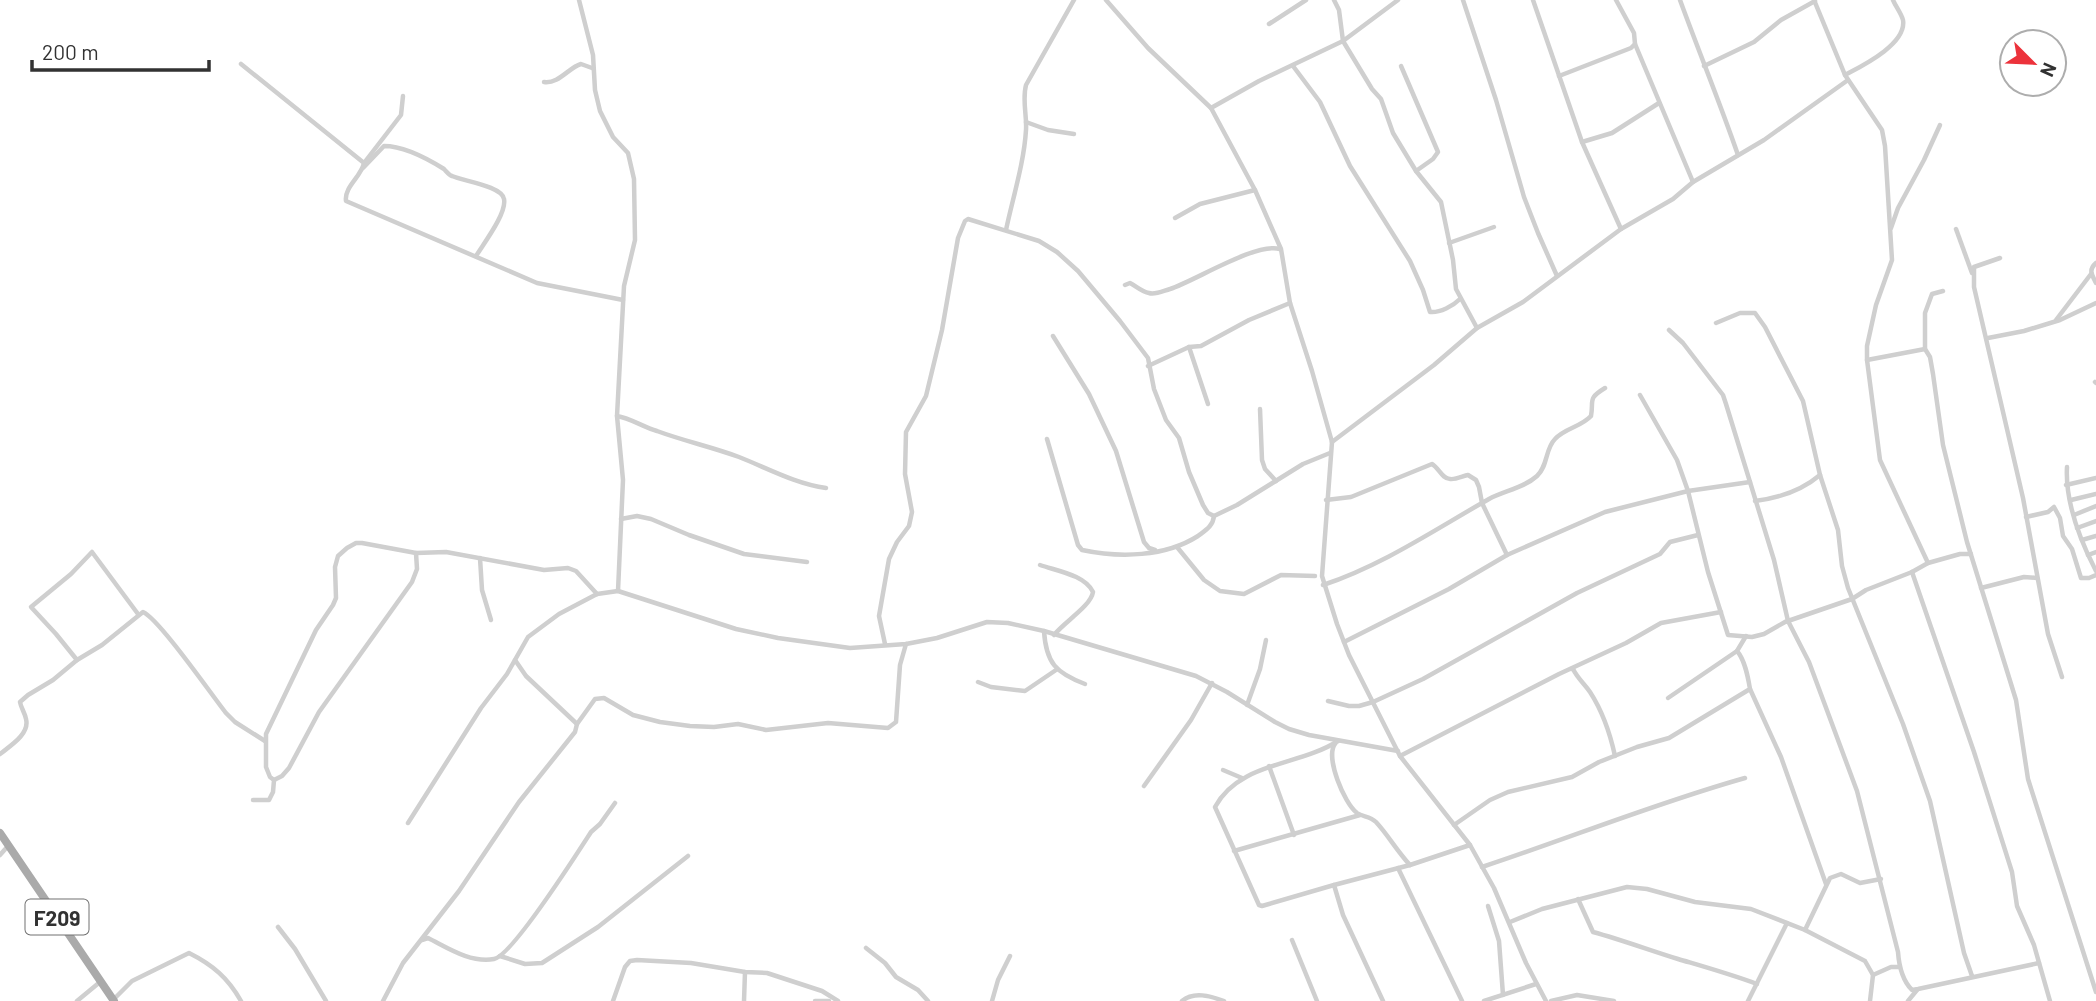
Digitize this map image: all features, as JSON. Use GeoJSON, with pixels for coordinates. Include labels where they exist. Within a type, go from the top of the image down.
{"type":"FeatureCollection","features":[{"type":"Feature","properties":{"kind":"main road","name":"F209"},"geometry":{"type":"LineString","coordinates":[[0,833],[114,1000]]}},
{"type":"Feature","properties":{"kind":"street"},"geometry":{"type":"LineString","coordinates":[[579,0],[589,33],[600,111],[612,137],[628,153],[634,179],[635,240],[623,300],[617,416],[623,480],[618,591]]}},
{"type":"Feature","properties":{"kind":"street"},"geometry":{"type":"LineString","coordinates":[[1006,230],[1024,145],[1026,85],[1074,0]]}},
{"type":"Feature","properties":{"kind":"street"},"geometry":{"type":"LineString","coordinates":[[1106,0],[1148,48],[1212,108],[1255,190],[1281,249],[1290,303],[1332,442],[1326,500],[1323,585],[1344,642],[1399,754],[1469,845],[1510,922],[1536,984],[1548,1001],[1577,995],[1614,1001]]}},
{"type":"Feature","properties":{"kind":"street"},"geometry":{"type":"LineString","coordinates":[[1112,7],[1119,0]]}},
{"type":"Feature","properties":{"kind":"street"},"geometry":{"type":"LineString","coordinates":[[1269,24],[1306,0]]}},
{"type":"Feature","properties":{"kind":"street"},"geometry":{"type":"LineString","coordinates":[[1334,0],[1339,10],[1343,41],[1371,89],[1381,100],[1393,133],[1416,171],[1441,202],[1455,284],[1477,328]]}},
{"type":"Feature","properties":{"kind":"street"},"geometry":{"type":"LineString","coordinates":[[1212,108],[1343,41],[1398,0]]}},
{"type":"Feature","properties":{"kind":"street"},"geometry":{"type":"LineString","coordinates":[[1463,0],[1524,197],[1557,276]]}},
{"type":"Feature","properties":{"kind":"street"},"geometry":{"type":"LineString","coordinates":[[1533,0],[1582,142],[1621,229]]}},
{"type":"Feature","properties":{"kind":"street"},"geometry":{"type":"LineString","coordinates":[[1616,0],[1634,33],[1635,44],[1693,182]]}},
{"type":"Feature","properties":{"kind":"street"},"geometry":{"type":"LineString","coordinates":[[1680,0],[1738,155]]}},
{"type":"Feature","properties":{"kind":"street"},"geometry":{"type":"LineString","coordinates":[[1332,442],[1434,365],[1477,328],[1523,302],[1621,229],[1764,140],[1882,52],[1901,33],[1903,21],[1893,0]]}},
{"type":"Feature","properties":{"kind":"street"},"geometry":{"type":"LineString","coordinates":[[1704,66],[1754,42],[1781,20],[1815,1],[1847,77],[1882,130],[1891,266],[1876,305],[1867,346],[1867,360],[1880,460],[1928,563]]}},
{"type":"Feature","properties":{"kind":"street"},"geometry":{"type":"LineString","coordinates":[[1559,76],[1631,48],[1635,44]]}},
{"type":"Feature","properties":{"kind":"street"},"geometry":{"type":"LineString","coordinates":[[241,64],[363,166]]}},
{"type":"Feature","properties":{"kind":"street"},"geometry":{"type":"LineString","coordinates":[[544,82],[549,83],[581,64],[593,68]]}},
{"type":"Feature","properties":{"kind":"street"},"geometry":{"type":"LineString","coordinates":[[1293,66],[1320,102],[1350,166],[1410,261],[1430,312],[1455,305],[1461,299]]}},
{"type":"Feature","properties":{"kind":"street"},"geometry":{"type":"LineString","coordinates":[[1401,66],[1438,152],[1416,171]]}},
{"type":"Feature","properties":{"kind":"street"},"geometry":{"type":"LineString","coordinates":[[404,96],[401,115],[345,194],[346,201],[537,283],[623,300]]}},
{"type":"Feature","properties":{"kind":"street"},"geometry":{"type":"LineString","coordinates":[[1582,142],[1612,133],[1659,103]]}},
{"type":"Feature","properties":{"kind":"street"},"geometry":{"type":"LineString","coordinates":[[1026,122],[1048,130],[1073,134]]}},
{"type":"Feature","properties":{"kind":"street"},"geometry":{"type":"LineString","coordinates":[[1890,232],[1898,208],[1940,125]]}},
{"type":"Feature","properties":{"kind":"street"},"geometry":{"type":"LineString","coordinates":[[363,166],[384,146],[396,146],[443,169],[451,176],[492,187],[502,194],[505,199],[503,211],[477,256]]}},
{"type":"Feature","properties":{"kind":"street"},"geometry":{"type":"LineString","coordinates":[[1175,218],[1200,204],[1255,190]]}},
{"type":"Feature","properties":{"kind":"street"},"geometry":{"type":"LineString","coordinates":[[885,645],[879,616],[887,570],[892,549],[909,526],[912,512],[905,474],[906,432],[926,396],[942,330],[958,238],[968,219],[1039,241],[1078,271],[1148,358],[1160,406],[1179,438],[1196,489],[1208,513],[1214,516]]}},
{"type":"Feature","properties":{"kind":"street"},"geometry":{"type":"LineString","coordinates":[[1449,243],[1494,227]]}},
{"type":"Feature","properties":{"kind":"street"},"geometry":{"type":"LineString","coordinates":[[1956,229],[1973,273],[2026,517],[2048,634],[2062,677]]}},
{"type":"Feature","properties":{"kind":"street"},"geometry":{"type":"LineString","coordinates":[[1125,285],[1130,283],[1154,294],[1184,284],[1249,254],[1281,249]]}},
{"type":"Feature","properties":{"kind":"street"},"geometry":{"type":"LineString","coordinates":[[1973,273],[1974,267],[2000,258]]}},
{"type":"Feature","properties":{"kind":"street"},"geometry":{"type":"LineString","coordinates":[[2056,320],[2091,274],[2096,263]]}},
{"type":"Feature","properties":{"kind":"street"},"geometry":{"type":"LineString","coordinates":[[2091,274],[2096,283]]}},
{"type":"Feature","properties":{"kind":"street"},"geometry":{"type":"LineString","coordinates":[[1943,291],[1932,294],[1925,313],[1925,349],[1930,357],[1943,445],[1971,554],[2015,700],[2028,779],[2096,992]]}},
{"type":"Feature","properties":{"kind":"street"},"geometry":{"type":"LineString","coordinates":[[1148,366],[1189,347],[1201,346],[1249,320],[1290,303]]}},
{"type":"Feature","properties":{"kind":"street"},"geometry":{"type":"LineString","coordinates":[[1988,338],[2024,331],[2078,313],[2096,303]]}},
{"type":"Feature","properties":{"kind":"street"},"geometry":{"type":"LineString","coordinates":[[1716,323],[1740,313],[1755,313],[1803,401],[1820,475],[1834,515],[1842,566],[1852,599],[1903,724],[1930,802],[1964,953],[1972,976]]}},
{"type":"Feature","properties":{"kind":"street"},"geometry":{"type":"LineString","coordinates":[[1669,330],[1683,343],[1723,395],[1779,579],[1788,621],[1809,662],[1850,770],[1881,879],[1899,967],[1910,989],[2039,962]]}},
{"type":"Feature","properties":{"kind":"street"},"geometry":{"type":"LineString","coordinates":[[1053,336],[1098,412],[1116,452],[1144,542],[1149,548],[1156,550]]}},
{"type":"Feature","properties":{"kind":"street"},"geometry":{"type":"LineString","coordinates":[[1189,347],[1208,404]]}},
{"type":"Feature","properties":{"kind":"street"},"geometry":{"type":"LineString","coordinates":[[1867,360],[1925,349]]}},
{"type":"Feature","properties":{"kind":"street"},"geometry":{"type":"LineString","coordinates":[[1323,585],[1370,567],[1482,503],[1536,478],[1555,438],[1586,422],[1591,416],[1591,400],[1594,394],[1605,388]]}},
{"type":"Feature","properties":{"kind":"street"},"geometry":{"type":"LineString","coordinates":[[1640,395],[1677,460],[1728,635],[1764,634],[1788,621],[1852,599],[1866,590],[1928,563],[1960,554],[1971,554]]}},
{"type":"Feature","properties":{"kind":"street"},"geometry":{"type":"LineString","coordinates":[[1260,409],[1262,460],[1265,469],[1276,481]]}},
{"type":"Feature","properties":{"kind":"street"},"geometry":{"type":"LineString","coordinates":[[617,416],[681,440],[716,449],[796,480],[826,488]]}},
{"type":"Feature","properties":{"kind":"street"},"geometry":{"type":"LineString","coordinates":[[1047,439],[1077,545],[1082,550],[1130,555],[1177,547],[1206,530],[1213,522],[1214,516]]}},
{"type":"Feature","properties":{"kind":"street"},"geometry":{"type":"LineString","coordinates":[[1214,516],[1237,505],[1303,464],[1330,453]]}},
{"type":"Feature","properties":{"kind":"street"},"geometry":{"type":"LineString","coordinates":[[1326,500],[1351,497],[1432,464],[1438,467],[1444,477],[1451,480],[1468,475],[1472,477],[1479,487],[1482,503],[1507,555]]}},
{"type":"Feature","properties":{"kind":"street"},"geometry":{"type":"LineString","coordinates":[[2026,517],[2048,512],[2054,507],[2060,518],[2063,537],[2072,549],[2081,578],[2089,579],[2096,573],[2077,528],[2066,485],[2067,467]]}},
{"type":"Feature","properties":{"kind":"street"},"geometry":{"type":"LineString","coordinates":[[1755,500],[1794,491],[1820,475]]}},
{"type":"Feature","properties":{"kind":"street"},"geometry":{"type":"LineString","coordinates":[[2066,485],[2096,478]]}},
{"type":"Feature","properties":{"kind":"street"},"geometry":{"type":"LineString","coordinates":[[1344,642],[1449,589],[1507,555],[1605,512],[1688,491],[1750,482]]}},
{"type":"Feature","properties":{"kind":"street"},"geometry":{"type":"LineString","coordinates":[[2071,500],[2096,494]]}},
{"type":"Feature","properties":{"kind":"street"},"geometry":{"type":"LineString","coordinates":[[2074,515],[2096,506]]}},
{"type":"Feature","properties":{"kind":"street"},"geometry":{"type":"LineString","coordinates":[[621,519],[637,516],[651,519],[744,554],[807,562]]}},
{"type":"Feature","properties":{"kind":"street"},"geometry":{"type":"LineString","coordinates":[[2077,528],[2096,521]]}},
{"type":"Feature","properties":{"kind":"street"},"geometry":{"type":"LineString","coordinates":[[1328,701],[1349,706],[1373,702],[1423,679],[1577,593],[1660,554],[1670,542],[1698,535]]}},
{"type":"Feature","properties":{"kind":"street"},"geometry":{"type":"LineString","coordinates":[[2082,540],[2096,536]]}},
{"type":"Feature","properties":{"kind":"street"},"geometry":{"type":"LineString","coordinates":[[274,780],[266,767],[266,734],[316,631],[333,606],[336,598],[335,567],[338,556],[356,542],[416,553],[446,552],[544,570],[568,568],[576,571],[597,594]]}},
{"type":"Feature","properties":{"kind":"street"},"geometry":{"type":"LineString","coordinates":[[1177,547],[1204,580],[1220,592],[1244,594],[1281,575],[1315,576]]}},
{"type":"Feature","properties":{"kind":"street"},"geometry":{"type":"LineString","coordinates":[[76,660],[30,607],[71,574],[92,552],[138,614]]}},
{"type":"Feature","properties":{"kind":"street"},"geometry":{"type":"LineString","coordinates":[[2088,555],[2096,552]]}},
{"type":"Feature","properties":{"kind":"street"},"geometry":{"type":"LineString","coordinates":[[274,780],[289,768],[324,705],[412,582],[417,569],[416,553]]}},
{"type":"Feature","properties":{"kind":"street"},"geometry":{"type":"LineString","coordinates":[[480,558],[482,590],[491,620]]}},
{"type":"Feature","properties":{"kind":"street"},"geometry":{"type":"LineString","coordinates":[[1040,565],[1089,584],[1093,592],[1089,603],[1064,623],[1054,635]]}},
{"type":"Feature","properties":{"kind":"street"},"geometry":{"type":"LineString","coordinates":[[1912,572],[1978,766],[2011,872],[2017,906],[2028,928],[2050,1001]]}},
{"type":"Feature","properties":{"kind":"street"},"geometry":{"type":"LineString","coordinates":[[1981,588],[2024,577],[2037,578]]}},
{"type":"Feature","properties":{"kind":"street"},"geometry":{"type":"LineString","coordinates":[[408,822],[528,637],[559,614],[597,594],[618,591],[736,629],[850,648],[906,644],[937,638],[995,620],[1044,631],[1212,683],[1289,729],[1399,754],[1626,643],[1661,623],[1721,612]]}},
{"type":"Feature","properties":{"kind":"street"},"geometry":{"type":"LineString","coordinates":[[0,754],[17,741],[27,728],[20,702],[54,680],[76,660],[102,645],[143,612],[148,614],[235,722],[265,741]]}},
{"type":"Feature","properties":{"kind":"street"},"geometry":{"type":"LineString","coordinates":[[1044,631],[1045,647],[1056,670],[1085,684]]}},
{"type":"Feature","properties":{"kind":"street"},"geometry":{"type":"LineString","coordinates":[[1668,698],[1737,651],[1746,636]]}},
{"type":"Feature","properties":{"kind":"street"},"geometry":{"type":"LineString","coordinates":[[1247,705],[1260,669],[1266,640]]}},
{"type":"Feature","properties":{"kind":"street"},"geometry":{"type":"LineString","coordinates":[[383,1001],[395,975],[459,891],[519,802],[575,732],[577,724],[595,699],[599,697],[632,715],[690,726],[714,727],[738,723],[766,730],[828,723],[888,728],[896,722],[900,665],[906,644]]}},
{"type":"Feature","properties":{"kind":"street"},"geometry":{"type":"LineString","coordinates":[[1737,651],[1742,657],[1750,689],[1781,757],[1826,884]]}},
{"type":"Feature","properties":{"kind":"street"},"geometry":{"type":"LineString","coordinates":[[515,660],[526,676],[577,724]]}},
{"type":"Feature","properties":{"kind":"street"},"geometry":{"type":"LineString","coordinates":[[1570,669],[1573,669],[1579,681],[1589,690],[1601,711],[1615,756]]}},
{"type":"Feature","properties":{"kind":"street"},"geometry":{"type":"LineString","coordinates":[[978,682],[992,687],[1025,691],[1056,670]]}},
{"type":"Feature","properties":{"kind":"street"},"geometry":{"type":"LineString","coordinates":[[1144,786],[1191,720],[1212,683]]}},
{"type":"Feature","properties":{"kind":"street"},"geometry":{"type":"LineString","coordinates":[[1454,825],[1490,800],[1508,792],[1572,777],[1615,756],[1669,738],[1750,689]]}},
{"type":"Feature","properties":{"kind":"street"},"geometry":{"type":"LineString","coordinates":[[1338,741],[1317,753],[1269,766],[1243,778],[1215,807],[1259,905],[1410,865],[1469,845]]}},
{"type":"Feature","properties":{"kind":"street"},"geometry":{"type":"LineString","coordinates":[[1338,741],[1330,751],[1331,761],[1350,806],[1377,823],[1410,865]]}},
{"type":"Feature","properties":{"kind":"street"},"geometry":{"type":"LineString","coordinates":[[1269,766],[1294,835]]}},
{"type":"Feature","properties":{"kind":"street"},"geometry":{"type":"LineString","coordinates":[[1223,770],[1243,778]]}},
{"type":"Feature","properties":{"kind":"street"},"geometry":{"type":"LineString","coordinates":[[1482,867],[1689,794],[1745,778]]}},
{"type":"Feature","properties":{"kind":"street"},"geometry":{"type":"LineString","coordinates":[[253,800],[269,800],[274,780]]}},
{"type":"Feature","properties":{"kind":"street"},"geometry":{"type":"LineString","coordinates":[[500,956],[517,938],[591,832],[615,803]]}},
{"type":"Feature","properties":{"kind":"street"},"geometry":{"type":"LineString","coordinates":[[1234,851],[1361,815]]}},
{"type":"Feature","properties":{"kind":"street"},"geometry":{"type":"LineString","coordinates":[[0,855],[9,845]]}},
{"type":"Feature","properties":{"kind":"street"},"geometry":{"type":"LineString","coordinates":[[421,940],[428,938],[461,955],[481,959],[500,956],[525,964],[542,963],[598,927],[688,856]]}},
{"type":"Feature","properties":{"kind":"street"},"geometry":{"type":"LineString","coordinates":[[1398,867],[1462,1001]]}},
{"type":"Feature","properties":{"kind":"street"},"geometry":{"type":"LineString","coordinates":[[1805,930],[1826,884],[1836,874],[1860,883],[1881,879]]}},
{"type":"Feature","properties":{"kind":"street"},"geometry":{"type":"LineString","coordinates":[[1334,885],[1343,915],[1383,1001]]}},
{"type":"Feature","properties":{"kind":"street"},"geometry":{"type":"LineString","coordinates":[[1510,922],[1542,909],[1627,887],[1647,889],[1695,902],[1751,909],[1805,930],[1864,961],[1873,975],[1870,1001]]}},
{"type":"Feature","properties":{"kind":"street"},"geometry":{"type":"LineString","coordinates":[[1578,899],[1593,932],[1715,968],[1757,984]]}},
{"type":"Feature","properties":{"kind":"street"},"geometry":{"type":"LineString","coordinates":[[1488,906],[1499,941],[1503,995]]}},
{"type":"Feature","properties":{"kind":"street"},"geometry":{"type":"LineString","coordinates":[[1748,1001],[1787,923]]}},
{"type":"Feature","properties":{"kind":"street"},"geometry":{"type":"LineString","coordinates":[[278,927],[295,949],[326,1001]]}},
{"type":"Feature","properties":{"kind":"street"},"geometry":{"type":"LineString","coordinates":[[1292,940],[1317,1001]]}},
{"type":"Feature","properties":{"kind":"street"},"geometry":{"type":"LineString","coordinates":[[866,948],[885,963],[896,977],[918,990],[928,1001]]}},
{"type":"Feature","properties":{"kind":"street"},"geometry":{"type":"LineString","coordinates":[[114,1000],[132,981],[189,953],[209,964],[230,982],[242,1001]]}},
{"type":"Feature","properties":{"kind":"street"},"geometry":{"type":"LineString","coordinates":[[992,1001],[998,980],[1010,956]]}},
{"type":"Feature","properties":{"kind":"street"},"geometry":{"type":"LineString","coordinates":[[613,1001],[625,967],[630,961],[691,963],[767,973],[822,991],[838,1001]]}},
{"type":"Feature","properties":{"kind":"street"},"geometry":{"type":"LineString","coordinates":[[1873,975],[1891,967],[1899,967]]}},
{"type":"Feature","properties":{"kind":"street"},"geometry":{"type":"LineString","coordinates":[[744,1001],[745,972]]}},
{"type":"Feature","properties":{"kind":"street"},"geometry":{"type":"LineString","coordinates":[[77,1001],[101,982]]}},
{"type":"Feature","properties":{"kind":"street"},"geometry":{"type":"LineString","coordinates":[[1484,1001],[1536,984]]}},
{"type":"Feature","properties":{"kind":"street"},"geometry":{"type":"LineString","coordinates":[[1908,1001],[1918,989]]}},
{"type":"Feature","properties":{"kind":"street"},"geometry":{"type":"LineString","coordinates":[[1182,1001],[1189,995],[1199,995],[1224,1001]]}},
{"type":"Feature","properties":{"kind":"street"},"geometry":{"type":"LineString","coordinates":[[816,1001],[828,1001]]}}]}
